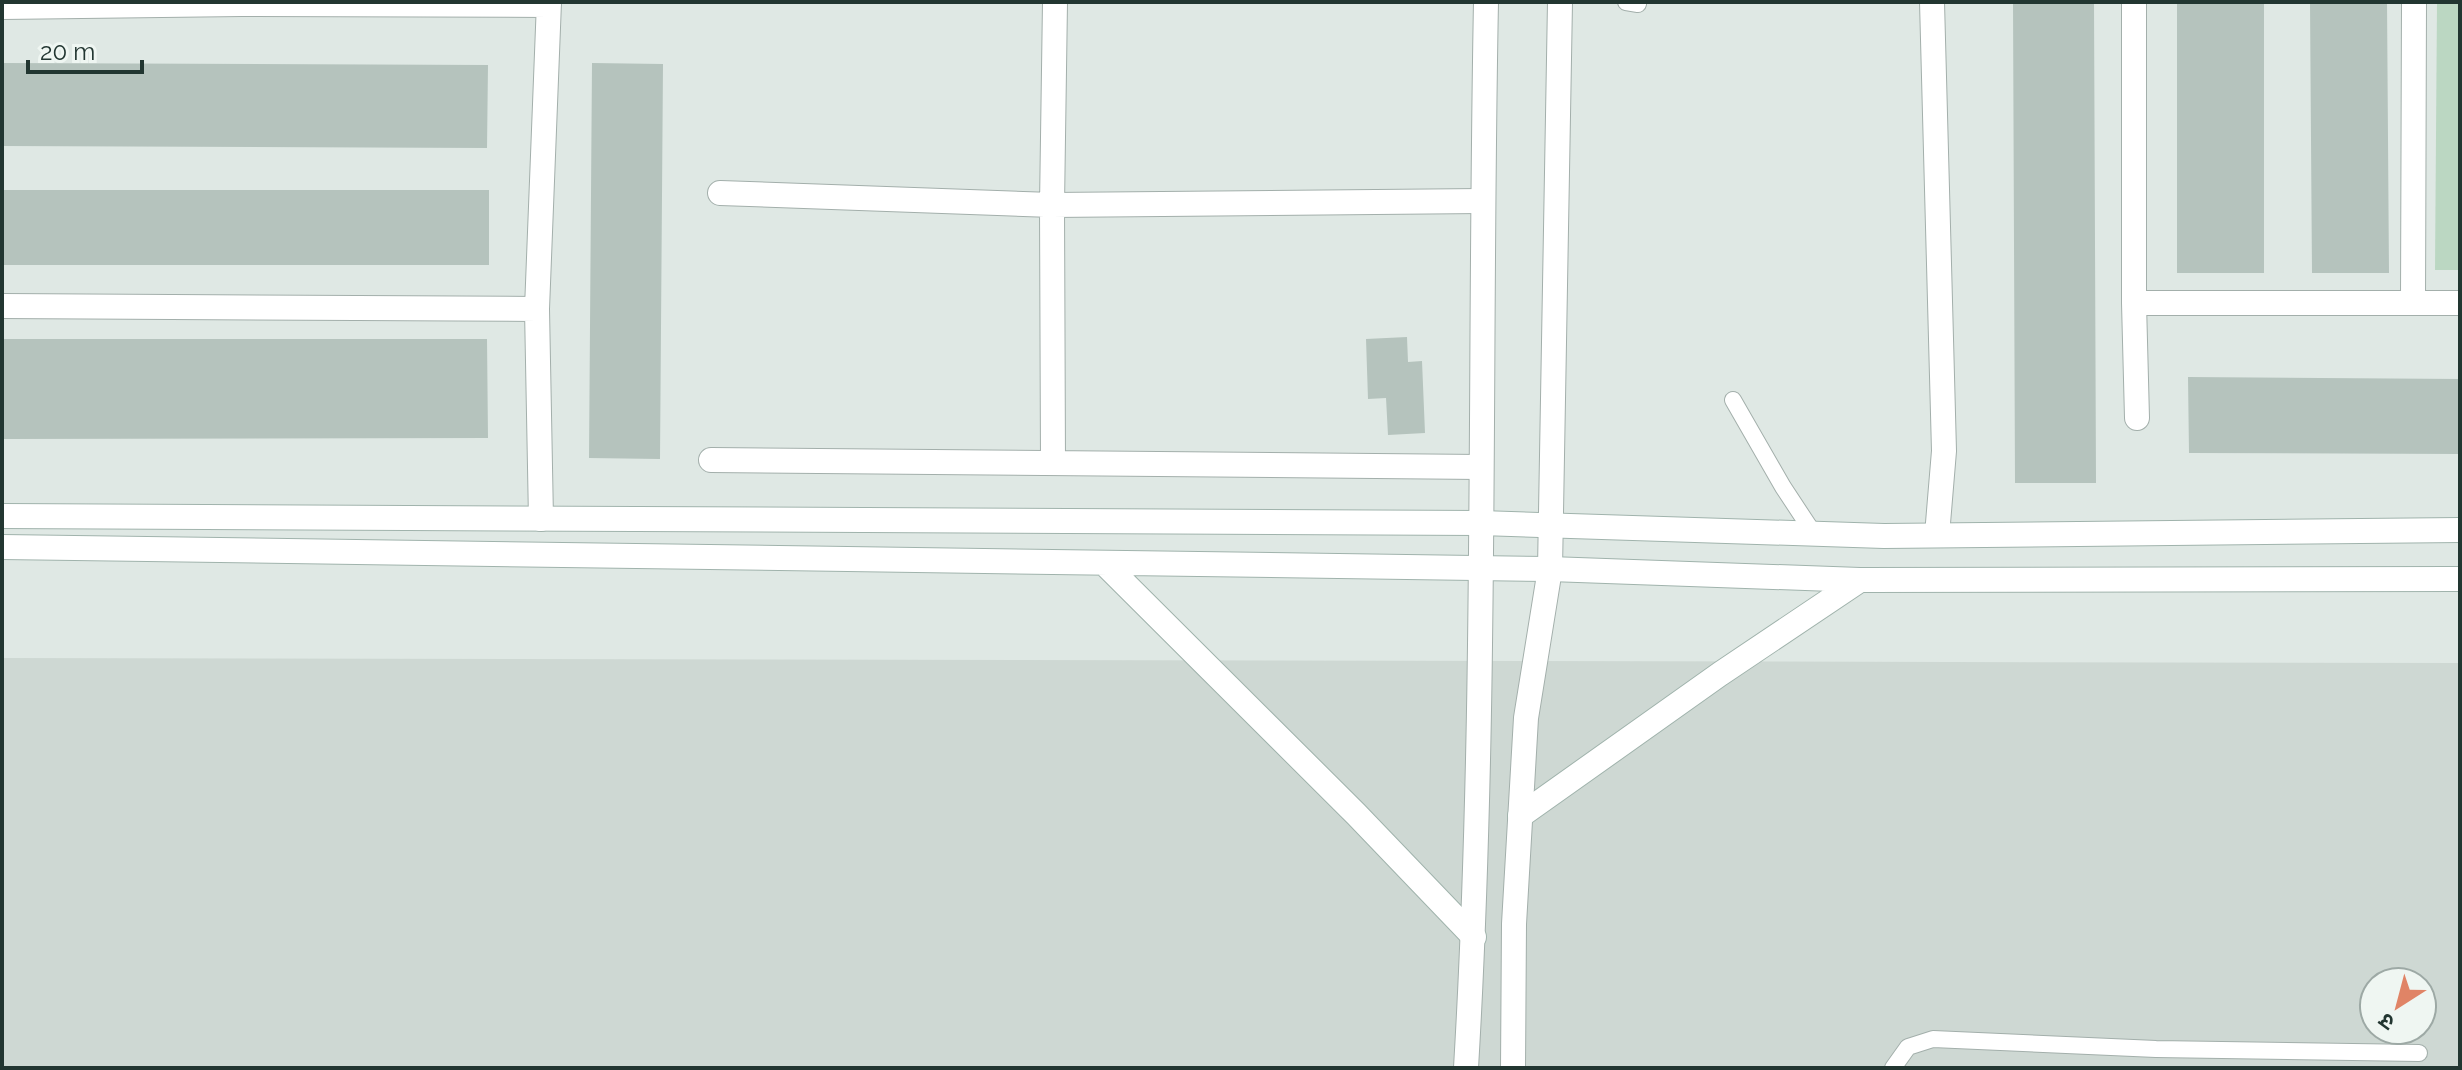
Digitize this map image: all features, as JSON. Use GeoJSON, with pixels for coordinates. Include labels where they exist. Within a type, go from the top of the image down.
{"type":"FeatureCollection","features":[{"type":"Feature","properties":{"kind":"street"},"geometry":{"type":"LineString","coordinates":[[1053,462],[1055,2]]}},
{"type":"Feature","properties":{"kind":"street"},"geometry":{"type":"LineString","coordinates":[[1466,1068],[1474,937],[1483,569],[1482,201],[1486,2]]}},
{"type":"Feature","properties":{"kind":"street"},"geometry":{"type":"LineString","coordinates":[[1513,1068],[1514,924],[1526,718],[1550,569],[1552,525],[1560,2]]}},
{"type":"Feature","properties":{"kind":"street"},"geometry":{"type":"LineString","coordinates":[[1932,2],[1944,451],[1937,535]]}},
{"type":"Feature","properties":{"kind":"street"},"geometry":{"type":"LineString","coordinates":[[2134,2],[2137,418]]}},
{"type":"Feature","properties":{"kind":"street"},"geometry":{"type":"LineString","coordinates":[[2413,303],[2414,2]]}},
{"type":"Feature","properties":{"kind":"street"},"geometry":{"type":"LineString","coordinates":[[2,7],[242,3],[549,4],[537,309],[541,519]]}},
{"type":"Feature","properties":{"kind":"street"},"geometry":{"type":"LineString","coordinates":[[720,193],[1052,205],[1482,201]]}},
{"type":"Feature","properties":{"kind":"street"},"geometry":{"type":"LineString","coordinates":[[2134,303],[2460,303]]}},
{"type":"Feature","properties":{"kind":"street"},"geometry":{"type":"LineString","coordinates":[[2,306],[537,309]]}},
{"type":"Feature","properties":{"kind":"street"},"geometry":{"type":"LineString","coordinates":[[711,460],[1481,467]]}},
{"type":"Feature","properties":{"kind":"street"},"geometry":{"type":"LineString","coordinates":[[2,516],[1481,523],[1937,535],[2460,530]]}},
{"type":"Feature","properties":{"kind":"street"},"geometry":{"type":"LineString","coordinates":[[2,547],[1550,569],[1860,580],[2460,579]]}},
{"type":"Feature","properties":{"kind":"street"},"geometry":{"type":"LineString","coordinates":[[1104,563],[1345,803],[1474,937]]}},
{"type":"Feature","properties":{"kind":"street"},"geometry":{"type":"LineString","coordinates":[[1520,816],[1720,674],[1860,580]]}},
{"type":"Feature","properties":{"kind":"lane"},"geometry":{"type":"LineString","coordinates":[[1733,400],[1814,534]]}},
{"type":"Feature","properties":{"kind":"lane"},"geometry":{"type":"LineString","coordinates":[[1893,1068],[1908,1047],[1933,1039],[2156,1049],[2419,1053]]}},
{"type":"Feature","properties":{"kind":"lane"},"geometry":{"type":"LineString","coordinates":[[2156,1049],[2157,1068]]}},
{"type":"Feature","properties":{"kind":"shaded area"},"geometry":{"type":"Polygon","coordinates":[[[2,658],[2460,663],[2460,1068],[2,1068],[2,658]]]}},
{"type":"Feature","properties":{"kind":"green space"},"geometry":{"type":"Polygon","coordinates":[[[2437,2],[2460,2],[2460,270],[2435,270],[2437,2]]]}},
{"type":"Feature","properties":{"kind":"building"},"geometry":{"type":"Polygon","coordinates":[[[2013,2],[2094,2],[2096,483],[2015,483],[2013,2]]]}},
{"type":"Feature","properties":{"kind":"building"},"geometry":{"type":"Polygon","coordinates":[[[2177,2],[2264,2],[2264,273],[2177,273],[2177,2]]]}},
{"type":"Feature","properties":{"kind":"building"},"geometry":{"type":"Polygon","coordinates":[[[2310,2],[2387,2],[2389,273],[2312,273],[2310,2]]]}},
{"type":"Feature","properties":{"kind":"building"},"geometry":{"type":"Polygon","coordinates":[[[2,63],[488,65],[487,148],[2,146],[2,63]]]}},
{"type":"Feature","properties":{"kind":"building"},"geometry":{"type":"Polygon","coordinates":[[[592,63],[663,64],[660,459],[589,458],[592,63]]]}},
{"type":"Feature","properties":{"kind":"building"},"geometry":{"type":"Polygon","coordinates":[[[2,190],[489,190],[489,265],[2,265],[2,190]]]}},
{"type":"Feature","properties":{"kind":"building"},"geometry":{"type":"Polygon","coordinates":[[[1407,337],[1408,362],[1422,361],[1425,433],[1388,435],[1386,398],[1368,399],[1366,339],[1407,337]]]}},
{"type":"Feature","properties":{"kind":"building"},"geometry":{"type":"Polygon","coordinates":[[[2,339],[487,339],[488,438],[2,439],[2,339]]]}},
{"type":"Feature","properties":{"kind":"building"},"geometry":{"type":"Polygon","coordinates":[[[2188,377],[2460,379],[2460,454],[2189,453],[2188,377]]]}}]}
